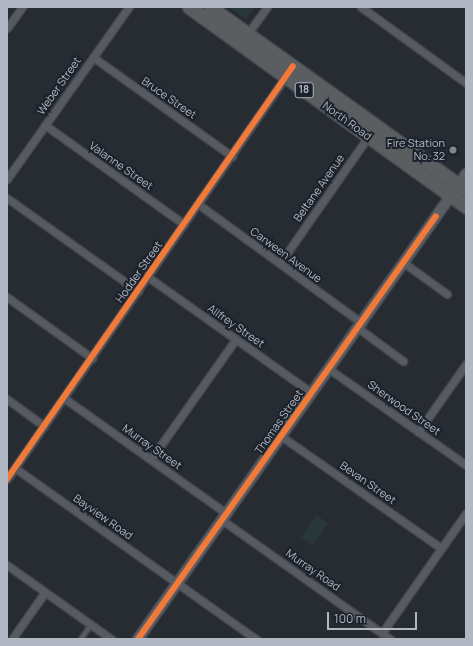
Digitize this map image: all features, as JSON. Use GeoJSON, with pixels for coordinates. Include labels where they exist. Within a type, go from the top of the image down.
{"type":"FeatureCollection","features":[{"type":"Feature","properties":{"kind":"highway","name":"North Road"},"geometry":{"type":"LineString","coordinates":[[189,7],[244,38],[411,158],[451,196],[466,207]]}},
{"type":"Feature","properties":{"kind":"highway","name":"North Road"},"geometry":{"type":"LineString","coordinates":[[210,7],[244,38]]}},
{"type":"Feature","properties":{"kind":"highway","name":"North Road"},"geometry":{"type":"LineString","coordinates":[[411,158],[464,183]]}},
{"type":"Feature","properties":{"kind":"street"},"geometry":{"type":"LineString","coordinates":[[7,28],[22,7]]}},
{"type":"Feature","properties":{"kind":"street","name":"Weber Street"},"geometry":{"type":"LineString","coordinates":[[7,179],[129,7]]}},
{"type":"Feature","properties":{"kind":"street"},"geometry":{"type":"LineString","coordinates":[[244,38],[267,7]]}},
{"type":"Feature","properties":{"kind":"street"},"geometry":{"type":"LineString","coordinates":[[361,7],[466,83]]}},
{"type":"Feature","properties":{"kind":"street","name":"Bruce Street"},"geometry":{"type":"LineString","coordinates":[[93,57],[232,156]]}},
{"type":"Feature","properties":{"kind":"street","name":"Hodder Street"},"geometry":{"type":"LineString","coordinates":[[7,479],[290,71]]}},
{"type":"Feature","properties":{"kind":"street","name":"Valanne Street"},"geometry":{"type":"LineString","coordinates":[[45,125],[184,224]]}},
{"type":"Feature","properties":{"kind":"street","name":"Beltane Avenue"},"geometry":{"type":"LineString","coordinates":[[280,263],[372,131]]}},
{"type":"Feature","properties":{"kind":"street","name":"Thomas Street"},"geometry":{"type":"LineString","coordinates":[[138,639],[451,196],[464,183]]}},
{"type":"Feature","properties":{"kind":"street"},"geometry":{"type":"LineString","coordinates":[[7,198],[138,291]]}},
{"type":"Feature","properties":{"kind":"street","name":"Carween Avenue"},"geometry":{"type":"LineString","coordinates":[[198,204],[280,263],[403,361]]}},
{"type":"Feature","properties":{"kind":"street"},"geometry":{"type":"LineString","coordinates":[[404,263],[447,294]]}},
{"type":"Feature","properties":{"kind":"street","name":"Allfrey Street"},"geometry":{"type":"LineString","coordinates":[[148,277],[312,393]]}},
{"type":"Feature","properties":{"kind":"street"},"geometry":{"type":"LineString","coordinates":[[7,297],[92,358]]}},
{"type":"Feature","properties":{"kind":"street"},"geometry":{"type":"LineString","coordinates":[[151,459],[236,339]]}},
{"type":"Feature","properties":{"kind":"street"},"geometry":{"type":"LineString","coordinates":[[418,432],[466,364]]}},
{"type":"Feature","properties":{"kind":"street","name":"Sherwood Street"},"geometry":{"type":"LineString","coordinates":[[329,369],[466,465]]}},
{"type":"Feature","properties":{"kind":"street","name":"Murray Street"},"geometry":{"type":"LineString","coordinates":[[64,398],[151,459],[225,517]]}},
{"type":"Feature","properties":{"kind":"street"},"geometry":{"type":"LineString","coordinates":[[7,399],[44,426]]}},
{"type":"Feature","properties":{"kind":"street","name":"Bevan Street"},"geometry":{"type":"LineString","coordinates":[[282,436],[441,548]]}},
{"type":"Feature","properties":{"kind":"street","name":"Bayview Road"},"geometry":{"type":"LineString","coordinates":[[15,468],[256,639]]}},
{"type":"Feature","properties":{"kind":"street"},"geometry":{"type":"LineString","coordinates":[[382,633],[466,513]]}},
{"type":"Feature","properties":{"kind":"street","name":"Murray Road"},"geometry":{"type":"LineString","coordinates":[[225,517],[390,639]]}},
{"type":"Feature","properties":{"kind":"street"},"geometry":{"type":"LineString","coordinates":[[7,565],[111,639]]}},
{"type":"Feature","properties":{"kind":"street"},"geometry":{"type":"LineString","coordinates":[[12,639],[45,592]]}},
{"type":"Feature","properties":{"kind":"lane"},"geometry":{"type":"LineString","coordinates":[[81,639],[91,625]]}},
{"type":"Feature","properties":{"kind":"shaded area"},"geometry":{"type":"Polygon","coordinates":[[[229,7],[255,7],[246,19],[229,7]]]}},
{"type":"Feature","properties":{"kind":"shaded area"},"geometry":{"type":"Polygon","coordinates":[[[316,515],[328,523],[313,545],[301,537],[316,515]]]}},
{"type":"Feature","properties":{"kind":"cycle path"},"geometry":{"type":"LineString","coordinates":[[7,479],[293,66]]}},
{"type":"Feature","properties":{"kind":"cycle path"},"geometry":{"type":"LineString","coordinates":[[138,639],[436,216]]}},
{"type":"Feature","properties":{"kind":"place","name":"Fire Station No. 32"},"geometry":{"type":"Point","coordinates":[453,150]}}]}
